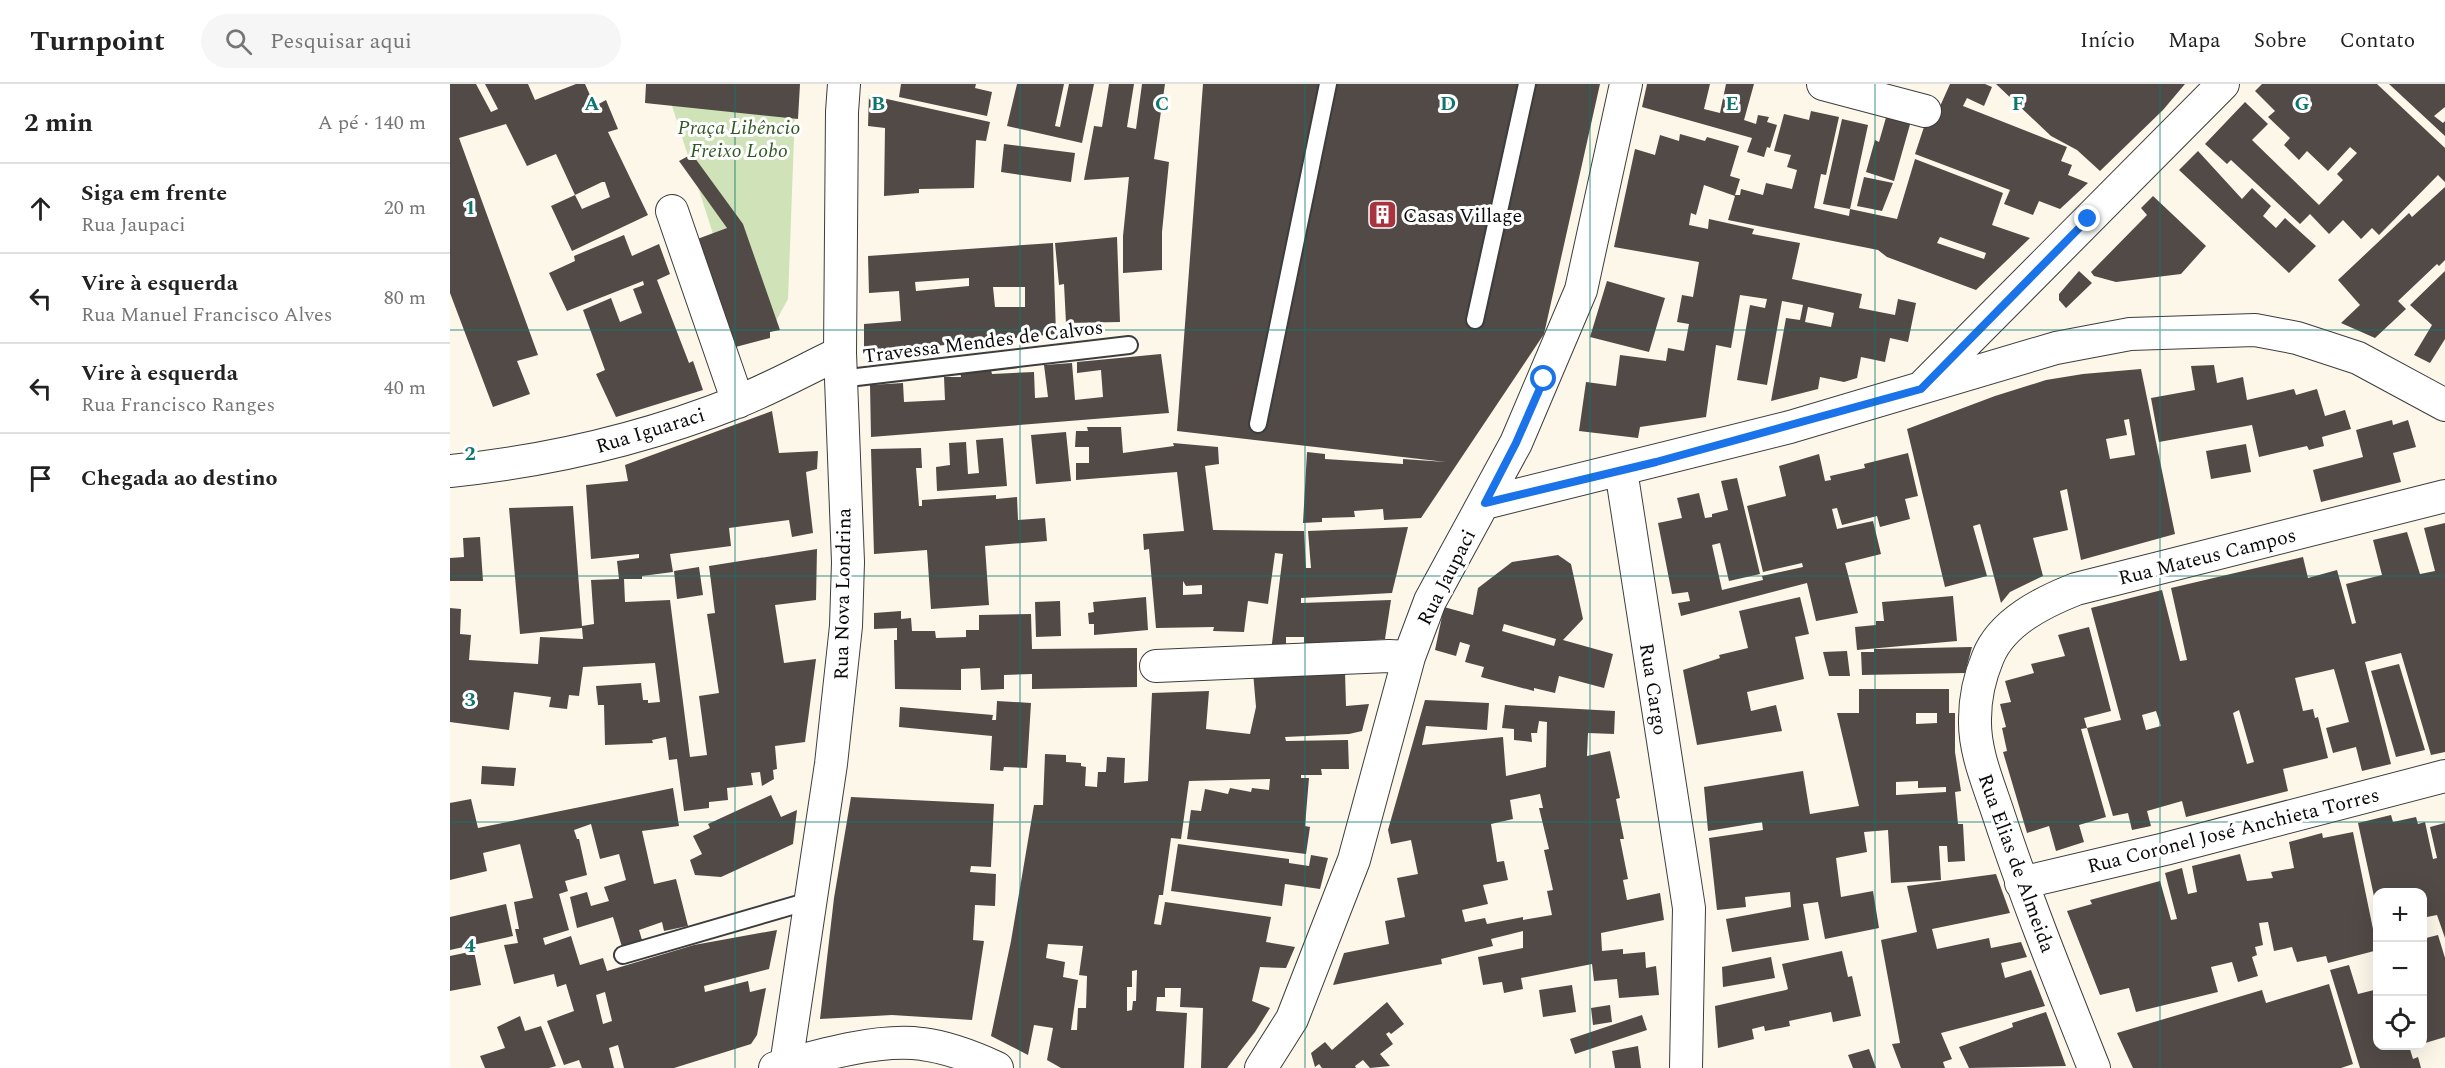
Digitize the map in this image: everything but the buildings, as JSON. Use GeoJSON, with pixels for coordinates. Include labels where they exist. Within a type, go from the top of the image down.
{"type":"FeatureCollection","features":[{"type":"Feature","properties":{"kind":"street","name":"Rua Nova Londrina"},"geometry":{"type":"LineString","coordinates":[[781,1066],[831,764],[846,626],[848,562],[840,366],[844,84]]}},
{"type":"Feature","properties":{"kind":"street","name":"Rua Jaupaci"},"geometry":{"type":"LineString","coordinates":[[1261,1068],[1292,1019],[1354,860],[1409,657],[1430,601],[1516,443],[1581,290],[1610,198],[1626,84]]}},
{"type":"Feature","properties":{"kind":"street"},"geometry":{"type":"LineString","coordinates":[[1823,84],[1925,111]]}},
{"type":"Feature","properties":{"kind":"street"},"geometry":{"type":"LineString","coordinates":[[1921,389],[2223,84]]}},
{"type":"Feature","properties":{"kind":"street"},"geometry":{"type":"LineString","coordinates":[[672,211],[738,402]]}},
{"type":"Feature","properties":{"kind":"street"},"geometry":{"type":"LineString","coordinates":[[1485,503],[1790,427],[2056,348],[2130,334],[2255,330],[2296,338],[2358,358],[2445,405]]}},
{"type":"Feature","properties":{"kind":"street","name":"Rua Iguaraci"},"geometry":{"type":"LineString","coordinates":[[450,471],[502,466],[630,439],[840,366]]}},
{"type":"Feature","properties":{"kind":"street","name":"Rua Cargo"},"geometry":{"type":"LineString","coordinates":[[1621,470],[1689,908],[1686,1068]]}},
{"type":"Feature","properties":{"kind":"street","name":"Rua Mateus Campos"},"geometry":{"type":"LineString","coordinates":[[1990,653],[2000,635],[2016,622],[2055,597],[2076,589],[2445,496]]}},
{"type":"Feature","properties":{"kind":"street","name":"Rua Elias de Almeida"},"geometry":{"type":"LineString","coordinates":[[1990,653],[1979,686],[1974,719],[1978,754],[2021,884],[2094,1068]]}},
{"type":"Feature","properties":{"kind":"street"},"geometry":{"type":"LineString","coordinates":[[1156,666],[1409,657]]}},
{"type":"Feature","properties":{"kind":"street","name":"Rua Coronel José Anchieta Torres"},"geometry":{"type":"LineString","coordinates":[[2021,884],[2445,776]]}},
{"type":"Feature","properties":{"kind":"street"},"geometry":{"type":"LineString","coordinates":[[781,1066],[890,1043],[919,1043],[941,1047],[997,1068]]}},
{"type":"Feature","properties":{"kind":"lane"},"geometry":{"type":"LineString","coordinates":[[1258,424],[1328,84]]}},
{"type":"Feature","properties":{"kind":"lane"},"geometry":{"type":"LineString","coordinates":[[1475,320],[1527,84]]}},
{"type":"Feature","properties":{"kind":"lane","name":"Travessa Mendes de Calvos"},"geometry":{"type":"LineString","coordinates":[[840,366],[1129,345]]}},
{"type":"Feature","properties":{"kind":"lane"},"geometry":{"type":"LineString","coordinates":[[623,955],[809,902]]}},
{"type":"Feature","properties":{"kind":"green space","name":"Praça Libêncio Freixo Lobo"},"geometry":{"type":"Polygon","coordinates":[[[665,84],[796,84],[788,299],[776,321],[747,340],[665,84]]]}},
{"type":"Feature","properties":{"kind":"place","name":"Casas Village"},"geometry":{"type":"Point","coordinates":[1382,215]}},
{"type":"Feature","properties":{"kind":"route"},"geometry":{"type":"LineString","coordinates":[[1544,379],[1516,443],[1485,503],[1790,427],[1921,389],[2088,219]]}}]}
